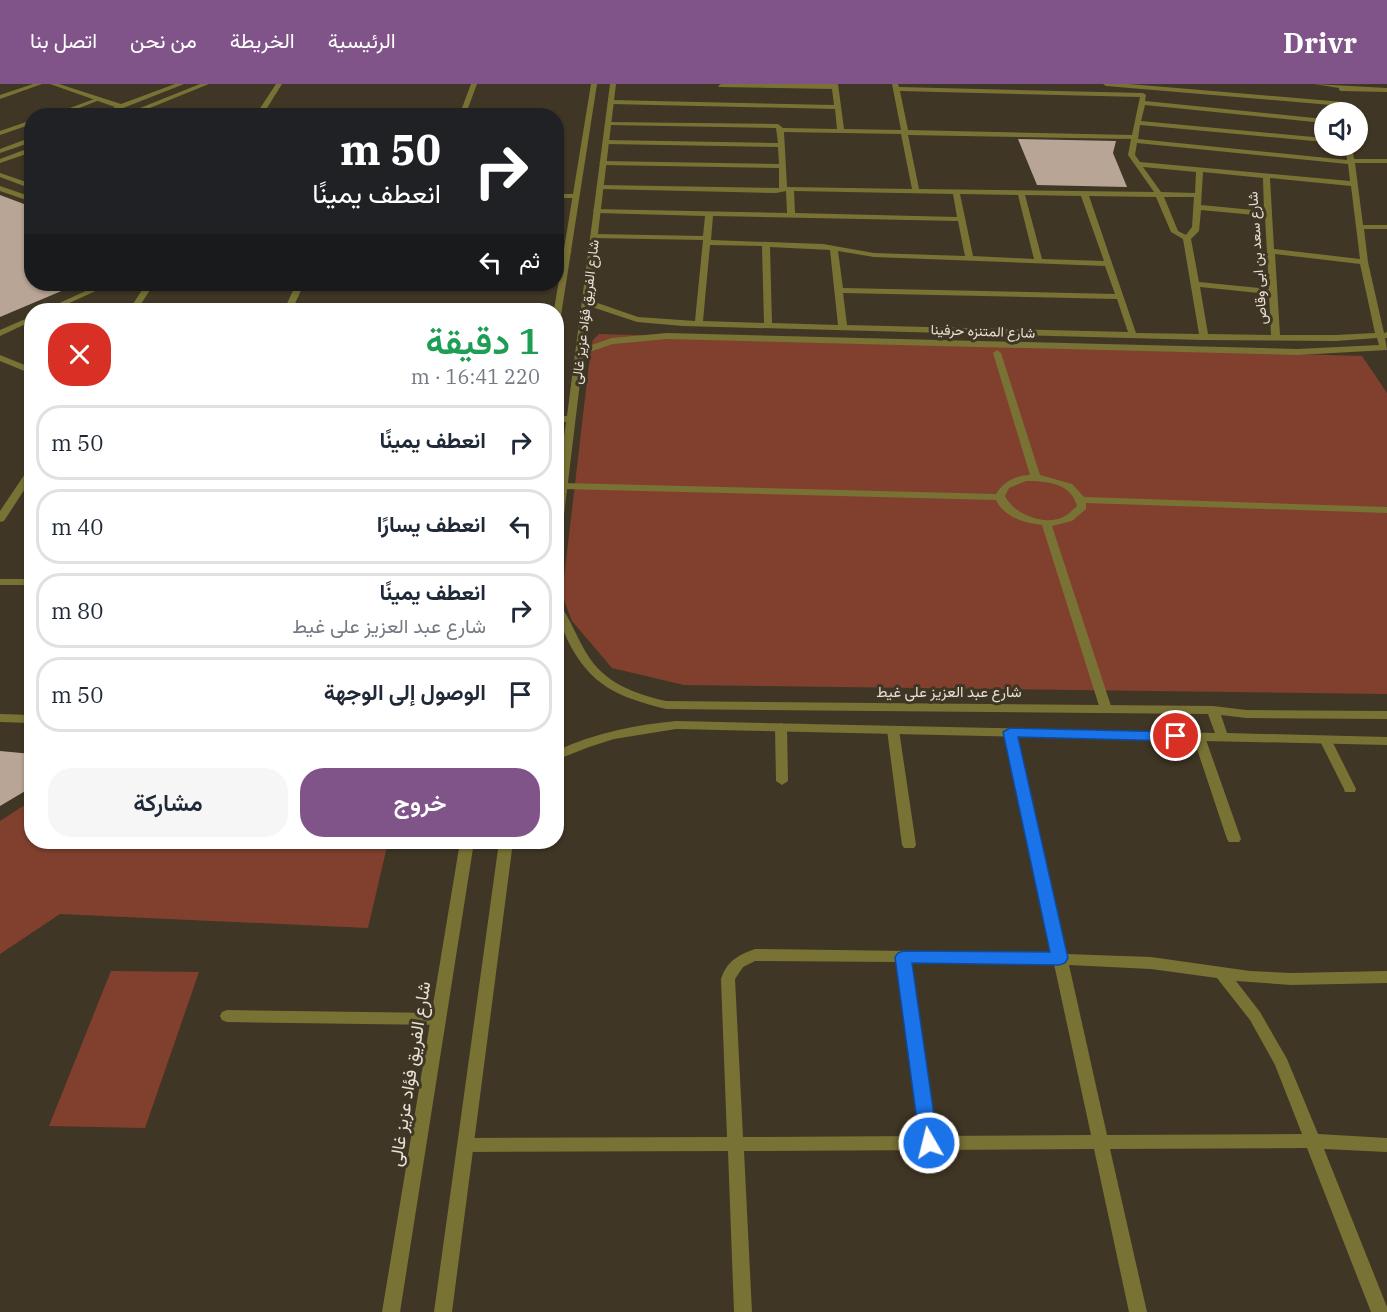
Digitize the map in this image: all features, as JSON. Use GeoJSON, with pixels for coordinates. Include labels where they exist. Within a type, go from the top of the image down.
{"type":"FeatureCollection","features":[{"type":"Feature","properties":{"kind":"street"},"geometry":{"type":"LineString","coordinates":[[0,97],[39,84]]}},
{"type":"Feature","properties":{"kind":"street"},"geometry":{"type":"LineString","coordinates":[[53,84],[127,108]]}},
{"type":"Feature","properties":{"kind":"street"},"geometry":{"type":"LineString","coordinates":[[77,84],[147,107]]}},
{"type":"Feature","properties":{"kind":"street"},"geometry":{"type":"LineString","coordinates":[[116,108],[181,84]]}},
{"type":"Feature","properties":{"kind":"street"},"geometry":{"type":"LineString","coordinates":[[144,108],[206,84]]}},
{"type":"Feature","properties":{"kind":"street"},"geometry":{"type":"LineString","coordinates":[[465,108],[474,84]]}},
{"type":"Feature","properties":{"kind":"street","name":"شارع الفريق فؤاد عزيز غالى"},"geometry":{"type":"LineString","coordinates":[[564,275],[594,84]]}},
{"type":"Feature","properties":{"kind":"street","name":"شارع الفريق فؤاد عزيز غالى"},"geometry":{"type":"LineString","coordinates":[[564,478],[613,84]]}},
{"type":"Feature","properties":{"kind":"street"},"geometry":{"type":"LineString","coordinates":[[1009,84],[1012,92]]}},
{"type":"Feature","properties":{"kind":"street"},"geometry":{"type":"LineString","coordinates":[[1106,84],[1208,110],[1314,120]]}},
{"type":"Feature","properties":{"kind":"street"},"geometry":{"type":"LineString","coordinates":[[1237,95],[1238,84]]}},
{"type":"Feature","properties":{"kind":"street"},"geometry":{"type":"LineString","coordinates":[[1317,84],[1387,90]]}},
{"type":"Feature","properties":{"kind":"street"},"geometry":{"type":"LineString","coordinates":[[264,108],[280,85]]}},
{"type":"Feature","properties":{"kind":"street"},"geometry":{"type":"LineString","coordinates":[[718,104],[721,85],[836,86],[841,131]]}},
{"type":"Feature","properties":{"kind":"street"},"geometry":{"type":"LineString","coordinates":[[1341,86],[1343,102]]}},
{"type":"Feature","properties":{"kind":"street"},"geometry":{"type":"LineString","coordinates":[[916,191],[896,87],[1143,95],[1210,93],[1319,102]]}},
{"type":"Feature","properties":{"kind":"street"},"geometry":{"type":"LineString","coordinates":[[1208,110],[1210,93]]}},
{"type":"Feature","properties":{"kind":"street"},"geometry":{"type":"LineString","coordinates":[[1143,95],[1131,155],[1159,194],[1175,231],[1186,238],[1204,337]]}},
{"type":"Feature","properties":{"kind":"street"},"geometry":{"type":"LineString","coordinates":[[74,108],[99,99]]}},
{"type":"Feature","properties":{"kind":"street"},"geometry":{"type":"LineString","coordinates":[[611,102],[838,107]]}},
{"type":"Feature","properties":{"kind":"street"},"geometry":{"type":"LineString","coordinates":[[1256,114],[1256,134]]}},
{"type":"Feature","properties":{"kind":"street"},"geometry":{"type":"LineString","coordinates":[[608,123],[773,125],[781,130],[1134,139],[1257,153],[1351,161],[1387,161]]}},
{"type":"Feature","properties":{"kind":"street"},"geometry":{"type":"LineString","coordinates":[[1137,123],[1314,139]]}},
{"type":"Feature","properties":{"kind":"street"},"geometry":{"type":"LineString","coordinates":[[0,132],[24,124]]}},
{"type":"Feature","properties":{"kind":"street"},"geometry":{"type":"LineString","coordinates":[[1206,148],[1209,129]]}},
{"type":"Feature","properties":{"kind":"street"},"geometry":{"type":"LineString","coordinates":[[781,130],[782,166],[791,216]]}},
{"type":"Feature","properties":{"kind":"street"},"geometry":{"type":"LineString","coordinates":[[0,151],[24,142]]}},
{"type":"Feature","properties":{"kind":"street"},"geometry":{"type":"LineString","coordinates":[[584,148],[606,145],[782,146]]}},
{"type":"Feature","properties":{"kind":"street"},"geometry":{"type":"LineString","coordinates":[[0,161],[24,152]]}},
{"type":"Feature","properties":{"kind":"street","name":"شارع سعد بن ابى وقاص"},"geometry":{"type":"LineString","coordinates":[[1257,153],[1268,214],[1276,338]]}},
{"type":"Feature","properties":{"kind":"street"},"geometry":{"type":"LineString","coordinates":[[1350,156],[1364,262],[1386,348]]}},
{"type":"Feature","properties":{"kind":"street"},"geometry":{"type":"LineString","coordinates":[[603,163],[782,166]]}},
{"type":"Feature","properties":{"kind":"street"},"geometry":{"type":"LineString","coordinates":[[1137,164],[1354,184]]}},
{"type":"Feature","properties":{"kind":"street"},"geometry":{"type":"LineString","coordinates":[[1186,238],[1195,231],[1200,170]]}},
{"type":"Feature","properties":{"kind":"street"},"geometry":{"type":"LineString","coordinates":[[0,175],[24,184]]}},
{"type":"Feature","properties":{"kind":"street"},"geometry":{"type":"LineString","coordinates":[[600,187],[1198,195]]}},
{"type":"Feature","properties":{"kind":"street"},"geometry":{"type":"LineString","coordinates":[[0,188],[24,196]]}},
{"type":"Feature","properties":{"kind":"street"},"geometry":{"type":"LineString","coordinates":[[956,191],[970,259]]}},
{"type":"Feature","properties":{"kind":"street"},"geometry":{"type":"LineString","coordinates":[[1021,192],[1039,261]]}},
{"type":"Feature","properties":{"kind":"street"},"geometry":{"type":"LineString","coordinates":[[1083,193],[1133,335]]}},
{"type":"Feature","properties":{"kind":"street"},"geometry":{"type":"LineString","coordinates":[[564,196],[576,196]]}},
{"type":"Feature","properties":{"kind":"street"},"geometry":{"type":"LineString","coordinates":[[1197,207],[1268,214]]}},
{"type":"Feature","properties":{"kind":"street"},"geometry":{"type":"LineString","coordinates":[[597,212],[962,219]]}},
{"type":"Feature","properties":{"kind":"street"},"geometry":{"type":"LineString","coordinates":[[699,323],[709,214]]}},
{"type":"Feature","properties":{"kind":"street"},"geometry":{"type":"LineString","coordinates":[[1359,227],[1387,226]]}},
{"type":"Feature","properties":{"kind":"street"},"geometry":{"type":"LineString","coordinates":[[594,236],[834,247],[874,255],[1108,264]]}},
{"type":"Feature","properties":{"kind":"street"},"geometry":{"type":"LineString","coordinates":[[766,244],[768,325]]}},
{"type":"Feature","properties":{"kind":"street"},"geometry":{"type":"LineString","coordinates":[[834,247],[843,327]]}},
{"type":"Feature","properties":{"kind":"street"},"geometry":{"type":"LineString","coordinates":[[1270,251],[1364,262]]}},
{"type":"Feature","properties":{"kind":"street"},"geometry":{"type":"LineString","coordinates":[[1194,284],[1272,292]]}},
{"type":"Feature","properties":{"kind":"street"},"geometry":{"type":"LineString","coordinates":[[839,290],[1119,297]]}},
{"type":"Feature","properties":{"kind":"street"},"geometry":{"type":"LineString","coordinates":[[64,303],[91,291]]}},
{"type":"Feature","properties":{"kind":"street","name":"شارع المتنزه حرفينا"},"geometry":{"type":"LineString","coordinates":[[586,302],[637,319],[699,323],[1204,337],[1276,338],[1383,335]]}},
{"type":"Feature","properties":{"kind":"street"},"geometry":{"type":"LineString","coordinates":[[0,333],[24,322]]}},
{"type":"Feature","properties":{"kind":"street"},"geometry":{"type":"LineString","coordinates":[[826,327],[826,340]]}},
{"type":"Feature","properties":{"kind":"street","name":"شارع المتنزه حرفينا"},"geometry":{"type":"LineString","coordinates":[[580,352],[612,341],[648,337],[1297,352],[1386,348]]}},
{"type":"Feature","properties":{"kind":"street"},"geometry":{"type":"LineString","coordinates":[[997,353],[1036,477]]}},
{"type":"Feature","properties":{"kind":"street"},"geometry":{"type":"LineString","coordinates":[[0,358],[24,368]]}},
{"type":"Feature","properties":{"kind":"street"},"geometry":{"type":"LineString","coordinates":[[564,419],[571,419]]}},
{"type":"Feature","properties":{"kind":"street"},"geometry":{"type":"LineString","coordinates":[[1036,477],[1065,484],[1078,494],[1082,500],[1082,507],[1070,518],[1046,522],[1026,519],[1009,512],[999,497],[1005,485],[1024,478],[1036,477]]}},
{"type":"Feature","properties":{"kind":"street"},"geometry":{"type":"LineString","coordinates":[[0,519],[24,482]]}},
{"type":"Feature","properties":{"kind":"street"},"geometry":{"type":"LineString","coordinates":[[564,486],[999,497]]}},
{"type":"Feature","properties":{"kind":"street"},"geometry":{"type":"LineString","coordinates":[[1082,500],[1387,510]]}},
{"type":"Feature","properties":{"kind":"street"},"geometry":{"type":"LineString","coordinates":[[1046,522],[1106,709]]}},
{"type":"Feature","properties":{"kind":"street"},"geometry":{"type":"LineString","coordinates":[[0,582],[24,582]]}},
{"type":"Feature","properties":{"kind":"street","name":"شارع عبد العزيز على غيط"},"geometry":{"type":"LineString","coordinates":[[564,618],[587,665],[601,678],[619,690],[641,699],[666,705],[1213,710],[1246,714],[1387,715]]}},
{"type":"Feature","properties":{"kind":"street"},"geometry":{"type":"LineString","coordinates":[[936,708],[941,731]]}},
{"type":"Feature","properties":{"kind":"street"},"geometry":{"type":"LineString","coordinates":[[1213,710],[1222,737]]}},
{"type":"Feature","properties":{"kind":"street"},"geometry":{"type":"LineString","coordinates":[[0,718],[24,719]]}},
{"type":"Feature","properties":{"kind":"street"},"geometry":{"type":"LineString","coordinates":[[564,753],[605,737],[676,725],[1387,741]]}},
{"type":"Feature","properties":{"kind":"street"},"geometry":{"type":"LineString","coordinates":[[782,727],[782,781]]}},
{"type":"Feature","properties":{"kind":"street"},"geometry":{"type":"LineString","coordinates":[[893,730],[909,845]]}},
{"type":"Feature","properties":{"kind":"street"},"geometry":{"type":"LineString","coordinates":[[1010,732],[1138,1312]]}},
{"type":"Feature","properties":{"kind":"street"},"geometry":{"type":"LineString","coordinates":[[1199,737],[1234,839]]}},
{"type":"Feature","properties":{"kind":"street"},"geometry":{"type":"LineString","coordinates":[[1326,741],[1350,789]]}},
{"type":"Feature","properties":{"kind":"street","name":"شارع الفريق فؤاد عزيز غالى"},"geometry":{"type":"LineString","coordinates":[[391,1312],[467,849]]}},
{"type":"Feature","properties":{"kind":"street"},"geometry":{"type":"LineString","coordinates":[[443,1312],[505,849]]}},
{"type":"Feature","properties":{"kind":"street"},"geometry":{"type":"LineString","coordinates":[[744,1312],[728,979],[730,971],[736,964],[755,955],[1059,958],[1151,963],[1222,974],[1291,979],[1387,977]]}},
{"type":"Feature","properties":{"kind":"street"},"geometry":{"type":"LineString","coordinates":[[903,957],[929,1143]]}},
{"type":"Feature","properties":{"kind":"street"},"geometry":{"type":"LineString","coordinates":[[1222,974],[1269,1039],[1282,1063],[1380,1312]]}},
{"type":"Feature","properties":{"kind":"street"},"geometry":{"type":"LineString","coordinates":[[227,1016],[439,1019]]}},
{"type":"Feature","properties":{"kind":"street"},"geometry":{"type":"LineString","coordinates":[[465,1145],[1312,1142],[1387,1145]]}},
{"type":"Feature","properties":{"kind":"shaded area"},"geometry":{"type":"Polygon","coordinates":[[[599,334],[1362,356],[1387,393],[1387,694],[684,685],[612,668],[572,621],[564,600],[564,578],[593,340],[599,334]]]}},
{"type":"Feature","properties":{"kind":"shaded area"},"geometry":{"type":"Polygon","coordinates":[[[24,806],[24,849],[386,849],[368,928],[60,914],[0,954],[0,821],[24,806]]]}},
{"type":"Feature","properties":{"kind":"shaded area"},"geometry":{"type":"Polygon","coordinates":[[[111,971],[199,972],[145,1128],[49,1126],[111,971]]]}},
{"type":"Feature","properties":{"kind":"building"},"geometry":{"type":"Polygon","coordinates":[[[1018,139],[1116,141],[1113,153],[1127,187],[1037,185],[1018,139]]]}},
{"type":"Feature","properties":{"kind":"building"},"geometry":{"type":"Polygon","coordinates":[[[0,195],[24,204],[24,291],[61,291],[33,303],[24,303],[24,307],[0,317],[0,195]]]}},
{"type":"Feature","properties":{"kind":"building"},"geometry":{"type":"Polygon","coordinates":[[[0,751],[24,753],[24,792],[0,806],[0,751]]]}},
{"type":"Feature","properties":{"kind":"route"},"geometry":{"type":"LineString","coordinates":[[929,1143],[903,957],[1059,958],[1010,732],[1176,736]]}}]}
